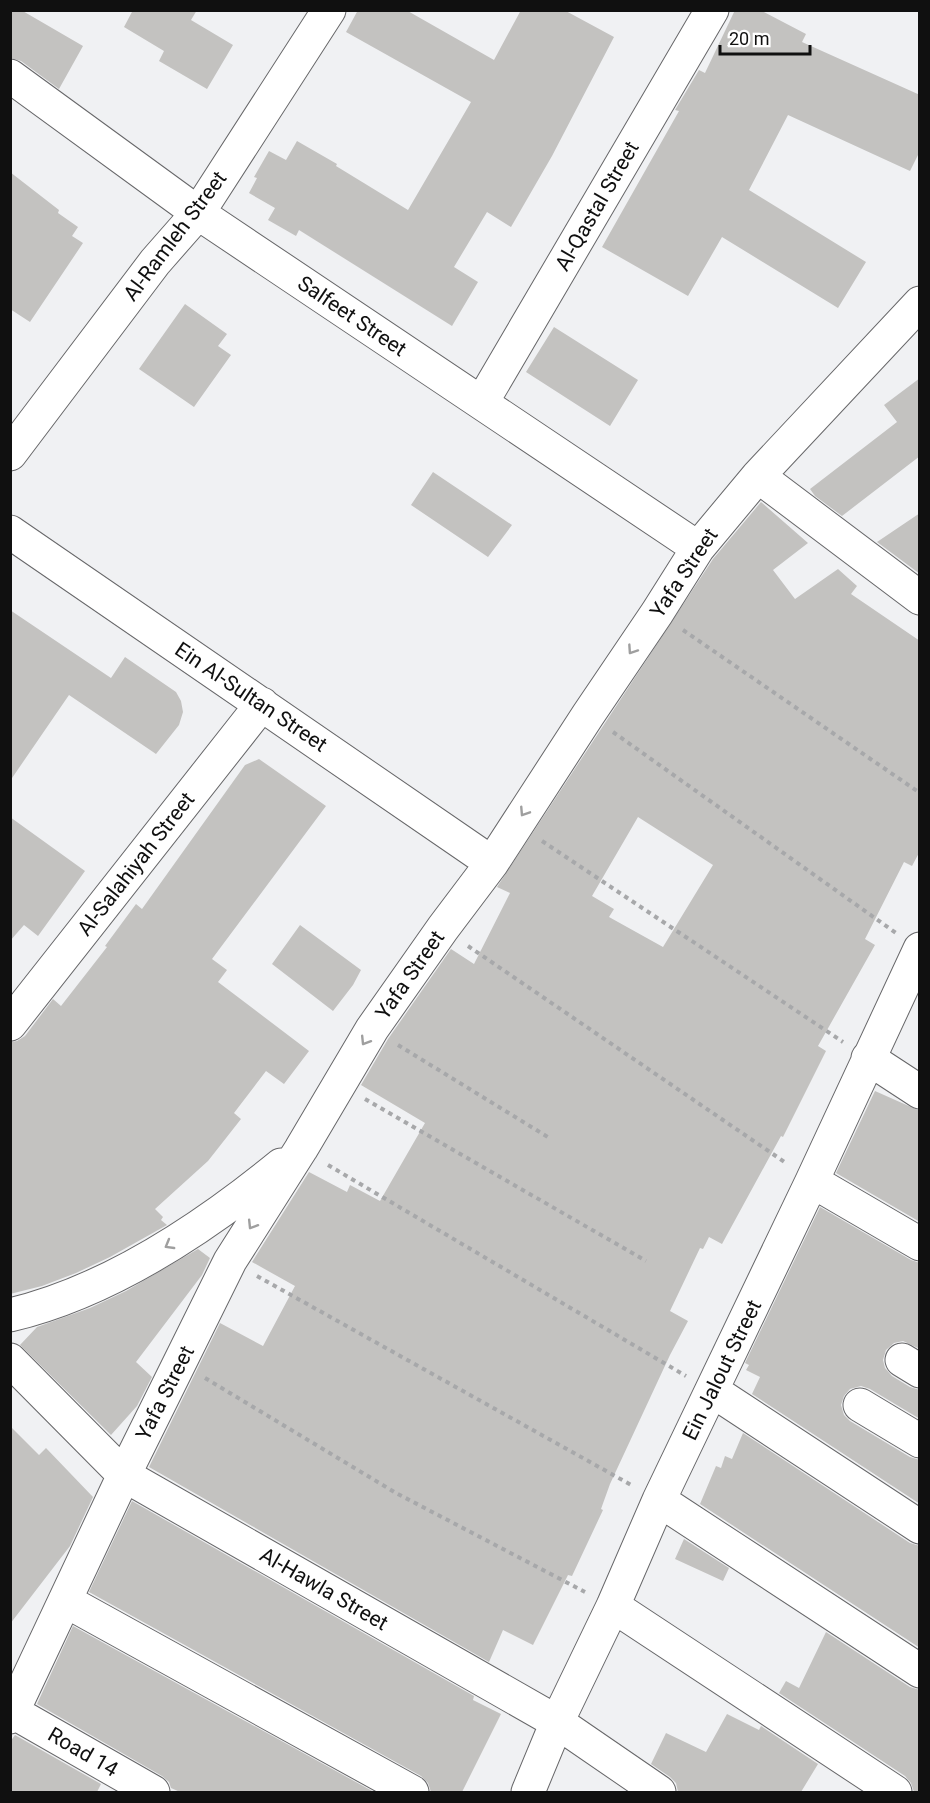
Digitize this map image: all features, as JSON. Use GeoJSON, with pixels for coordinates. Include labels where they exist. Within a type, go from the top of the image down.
{"type":"FeatureCollection","features":[{"type":"Feature","properties":{"kind":"street","name":"Al-Qastal Street"},"geometry":{"type":"LineString","coordinates":[[482,402],[712,10]]}},
{"type":"Feature","properties":{"kind":"street","name":"Al-Ramleh Street"},"geometry":{"type":"LineString","coordinates":[[10,454],[155,262],[198,213],[323,12]]}},
{"type":"Feature","properties":{"kind":"street","name":"Salfeet Street"},"geometry":{"type":"LineString","coordinates":[[10,76],[198,213],[698,548]]}},
{"type":"Feature","properties":{"kind":"street","name":"Yafa Street"},"geometry":{"type":"LineString","coordinates":[[12,1715],[124,1475],[230,1261],[301,1149],[372,1029],[492,863],[698,548],[758,476],[920,303]]}},
{"type":"Feature","properties":{"kind":"street"},"geometry":{"type":"LineString","coordinates":[[758,476],[920,598]]}},
{"type":"Feature","properties":{"kind":"street","name":"Ein Al-Sultan Street"},"geometry":{"type":"LineString","coordinates":[[10,532],[492,863]]}},
{"type":"Feature","properties":{"kind":"street","name":"Al-Salahiyah Street"},"geometry":{"type":"LineString","coordinates":[[10,1024],[262,704]]}},
{"type":"Feature","properties":{"kind":"street","name":"Ein Jalout Street"},"geometry":{"type":"LineString","coordinates":[[528,1792],[557,1722],[613,1606],[658,1500],[812,1181],[920,949]]}},
{"type":"Feature","properties":{"kind":"street"},"geometry":{"type":"LineString","coordinates":[[868,1058],[920,1092]]}},
{"type":"Feature","properties":{"kind":"street"},"geometry":{"type":"LineString","coordinates":[[10,1315],[30,1310],[98,1284],[187,1235],[301,1149]]}},
{"type":"Feature","properties":{"kind":"street"},"geometry":{"type":"LineString","coordinates":[[812,1181],[920,1244]]}},
{"type":"Feature","properties":{"kind":"street","name":"Al-Hawla Street"},"geometry":{"type":"LineString","coordinates":[[10,1360],[124,1475],[557,1722],[659,1792]]}},
{"type":"Feature","properties":{"kind":"street"},"geometry":{"type":"LineString","coordinates":[[712,1391],[920,1527]]}},
{"type":"Feature","properties":{"kind":"street"},"geometry":{"type":"LineString","coordinates":[[860,1405],[920,1441]]}},
{"type":"Feature","properties":{"kind":"street"},"geometry":{"type":"LineString","coordinates":[[658,1500],[920,1671]]}},
{"type":"Feature","properties":{"kind":"street"},"geometry":{"type":"LineString","coordinates":[[66,1601],[412,1792]]}},
{"type":"Feature","properties":{"kind":"street"},"geometry":{"type":"LineString","coordinates":[[613,1606],[895,1792]]}},
{"type":"Feature","properties":{"kind":"street","name":"Road 14"},"geometry":{"type":"LineString","coordinates":[[12,1715],[153,1792]]}},
{"type":"Feature","properties":{"kind":"path"},"geometry":{"type":"LineString","coordinates":[[657,613],[920,793]]}},
{"type":"Feature","properties":{"kind":"path"},"geometry":{"type":"LineString","coordinates":[[588,715],[920,949]]}},
{"type":"Feature","properties":{"kind":"path"},"geometry":{"type":"LineString","coordinates":[[516,824],[868,1058]]}},
{"type":"Feature","properties":{"kind":"path"},"geometry":{"type":"LineString","coordinates":[[443,928],[812,1181]]}},
{"type":"Feature","properties":{"kind":"path"},"geometry":{"type":"LineString","coordinates":[[372,1029],[551,1139]]}},
{"type":"Feature","properties":{"kind":"path"},"geometry":{"type":"LineString","coordinates":[[339,1084],[646,1260]]}},
{"type":"Feature","properties":{"kind":"path"},"geometry":{"type":"LineString","coordinates":[[301,1149],[712,1391]]}},
{"type":"Feature","properties":{"kind":"path"},"geometry":{"type":"LineString","coordinates":[[230,1261],[658,1500]]}},
{"type":"Feature","properties":{"kind":"path"},"geometry":{"type":"LineString","coordinates":[[181,1363],[396,1493],[613,1606]]}},
{"type":"Feature","properties":{"kind":"building"},"geometry":{"type":"Polygon","coordinates":[[[10,10],[21,10],[83,46],[59,89],[21,61],[10,58],[10,10]]]}},
{"type":"Feature","properties":{"kind":"building"},"geometry":{"type":"Polygon","coordinates":[[[133,10],[197,10],[191,20],[233,45],[207,89],[159,61],[164,51],[124,27],[133,10]]]}},
{"type":"Feature","properties":{"kind":"building"},"geometry":{"type":"Polygon","coordinates":[[[358,10],[406,10],[494,60],[521,10],[564,10],[614,37],[552,156],[511,227],[487,212],[454,267],[478,282],[452,326],[299,230],[296,236],[268,220],[275,208],[249,193],[257,178],[254,177],[269,151],[286,160],[297,141],[408,210],[471,102],[346,32],[358,10]]]}},
{"type":"Feature","properties":{"kind":"building"},"geometry":{"type":"Polygon","coordinates":[[[735,10],[760,10],[806,34],[802,42],[920,95],[920,151],[910,171],[788,115],[749,190],[866,262],[838,308],[722,237],[688,296],[602,247],[679,111],[675,110],[699,70],[705,73],[735,10]]]}},
{"type":"Feature","properties":{"kind":"building"},"geometry":{"type":"Polygon","coordinates":[[[10,172],[78,227],[72,236],[83,243],[30,322],[10,309],[10,172]]]}},
{"type":"Feature","properties":{"kind":"building"},"geometry":{"type":"Polygon","coordinates":[[[185,304],[227,334],[218,346],[231,355],[194,407],[139,369],[185,304]]]}},
{"type":"Feature","properties":{"kind":"building"},"geometry":{"type":"Polygon","coordinates":[[[554,327],[638,380],[610,426],[526,372],[554,327]]]}},
{"type":"Feature","properties":{"kind":"building"},"geometry":{"type":"Polygon","coordinates":[[[920,378],[920,456],[842,516],[815,496],[810,489],[897,422],[884,405],[920,378]]]}},
{"type":"Feature","properties":{"kind":"building"},"geometry":{"type":"Polygon","coordinates":[[[433,472],[512,525],[488,557],[411,505],[433,472]]]}},
{"type":"Feature","properties":{"kind":"building"},"geometry":{"type":"Polygon","coordinates":[[[761,502],[808,543],[773,570],[795,599],[838,569],[857,586],[851,594],[920,641],[920,851],[912,866],[904,862],[865,939],[875,945],[818,1046],[826,1051],[783,1137],[781,1136],[722,1244],[709,1237],[703,1249],[700,1248],[670,1311],[688,1321],[610,1484],[601,1509],[603,1510],[572,1576],[568,1575],[533,1645],[503,1630],[489,1662],[149,1467],[220,1323],[263,1346],[295,1286],[252,1262],[309,1172],[347,1192],[350,1185],[380,1201],[425,1123],[361,1085],[388,1039],[451,949],[474,964],[510,893],[497,887],[713,559],[761,502]],[[638,817],[592,896],[614,909],[609,917],[663,947],[713,865],[638,817]]]}},
{"type":"Feature","properties":{"kind":"building"},"geometry":{"type":"Polygon","coordinates":[[[920,513],[920,574],[877,542],[920,513]]]}},
{"type":"Feature","properties":{"kind":"building"},"geometry":{"type":"Polygon","coordinates":[[[10,610],[111,678],[125,657],[176,692],[183,712],[179,725],[156,754],[69,695],[10,781],[10,610]]]}},
{"type":"Feature","properties":{"kind":"building"},"geometry":{"type":"Polygon","coordinates":[[[259,759],[326,806],[212,959],[227,970],[218,982],[309,1051],[284,1084],[266,1071],[234,1113],[241,1119],[208,1161],[155,1209],[167,1225],[76,1273],[42,1286],[10,1294],[10,1042],[25,1036],[53,999],[61,1006],[107,947],[105,946],[136,904],[142,909],[245,765],[259,759]]]}},
{"type":"Feature","properties":{"kind":"building"},"geometry":{"type":"Polygon","coordinates":[[[10,817],[85,871],[38,936],[24,925],[10,941],[10,817]]]}},
{"type":"Feature","properties":{"kind":"building"},"geometry":{"type":"Polygon","coordinates":[[[300,925],[361,970],[353,985],[333,1011],[272,964],[300,925]]]}},
{"type":"Feature","properties":{"kind":"building"},"geometry":{"type":"Polygon","coordinates":[[[875,1091],[920,1111],[920,1222],[836,1173],[875,1091]]]}},
{"type":"Feature","properties":{"kind":"building"},"geometry":{"type":"Polygon","coordinates":[[[820,1207],[920,1263],[920,1349],[903,1341],[894,1343],[886,1350],[883,1360],[885,1368],[892,1376],[920,1390],[920,1419],[861,1386],[850,1389],[841,1405],[844,1415],[850,1421],[910,1457],[920,1460],[920,1504],[752,1394],[760,1377],[746,1370],[749,1365],[745,1363],[820,1207]]]}},
{"type":"Feature","properties":{"kind":"building"},"geometry":{"type":"Polygon","coordinates":[[[198,1249],[210,1258],[202,1275],[136,1362],[152,1377],[137,1406],[111,1435],[20,1345],[37,1327],[90,1308],[126,1291],[198,1249]]]}},
{"type":"Feature","properties":{"kind":"building"},"geometry":{"type":"Polygon","coordinates":[[[10,1426],[39,1455],[46,1448],[93,1497],[70,1546],[10,1624],[10,1426]]]}},
{"type":"Feature","properties":{"kind":"building"},"geometry":{"type":"Polygon","coordinates":[[[743,1433],[910,1543],[920,1546],[920,1648],[700,1504],[716,1466],[721,1468],[725,1456],[732,1459],[743,1433]]]}},
{"type":"Feature","properties":{"kind":"building"},"geometry":{"type":"Polygon","coordinates":[[[132,1501],[474,1696],[473,1700],[501,1714],[462,1792],[431,1792],[428,1783],[421,1776],[89,1592],[132,1501]]]}},
{"type":"Feature","properties":{"kind":"building"},"geometry":{"type":"Polygon","coordinates":[[[684,1539],[729,1568],[723,1581],[675,1559],[684,1539]]]}},
{"type":"Feature","properties":{"kind":"building"},"geometry":{"type":"Polygon","coordinates":[[[73,1626],[374,1792],[180,1792],[171,1788],[169,1782],[162,1776],[37,1704],[73,1626]]]}},
{"type":"Feature","properties":{"kind":"building"},"geometry":{"type":"Polygon","coordinates":[[[826,1632],[910,1687],[920,1690],[920,1792],[914,1792],[905,1776],[779,1693],[786,1681],[799,1688],[826,1632]]]}},
{"type":"Feature","properties":{"kind":"building"},"geometry":{"type":"Polygon","coordinates":[[[727,1714],[759,1730],[761,1726],[818,1764],[801,1792],[678,1792],[676,1783],[651,1764],[666,1733],[706,1752],[727,1714]]]}},
{"type":"Feature","properties":{"kind":"building"},"geometry":{"type":"Polygon","coordinates":[[[15,1735],[101,1784],[97,1792],[10,1792],[10,1742],[15,1735]]]}}]}
